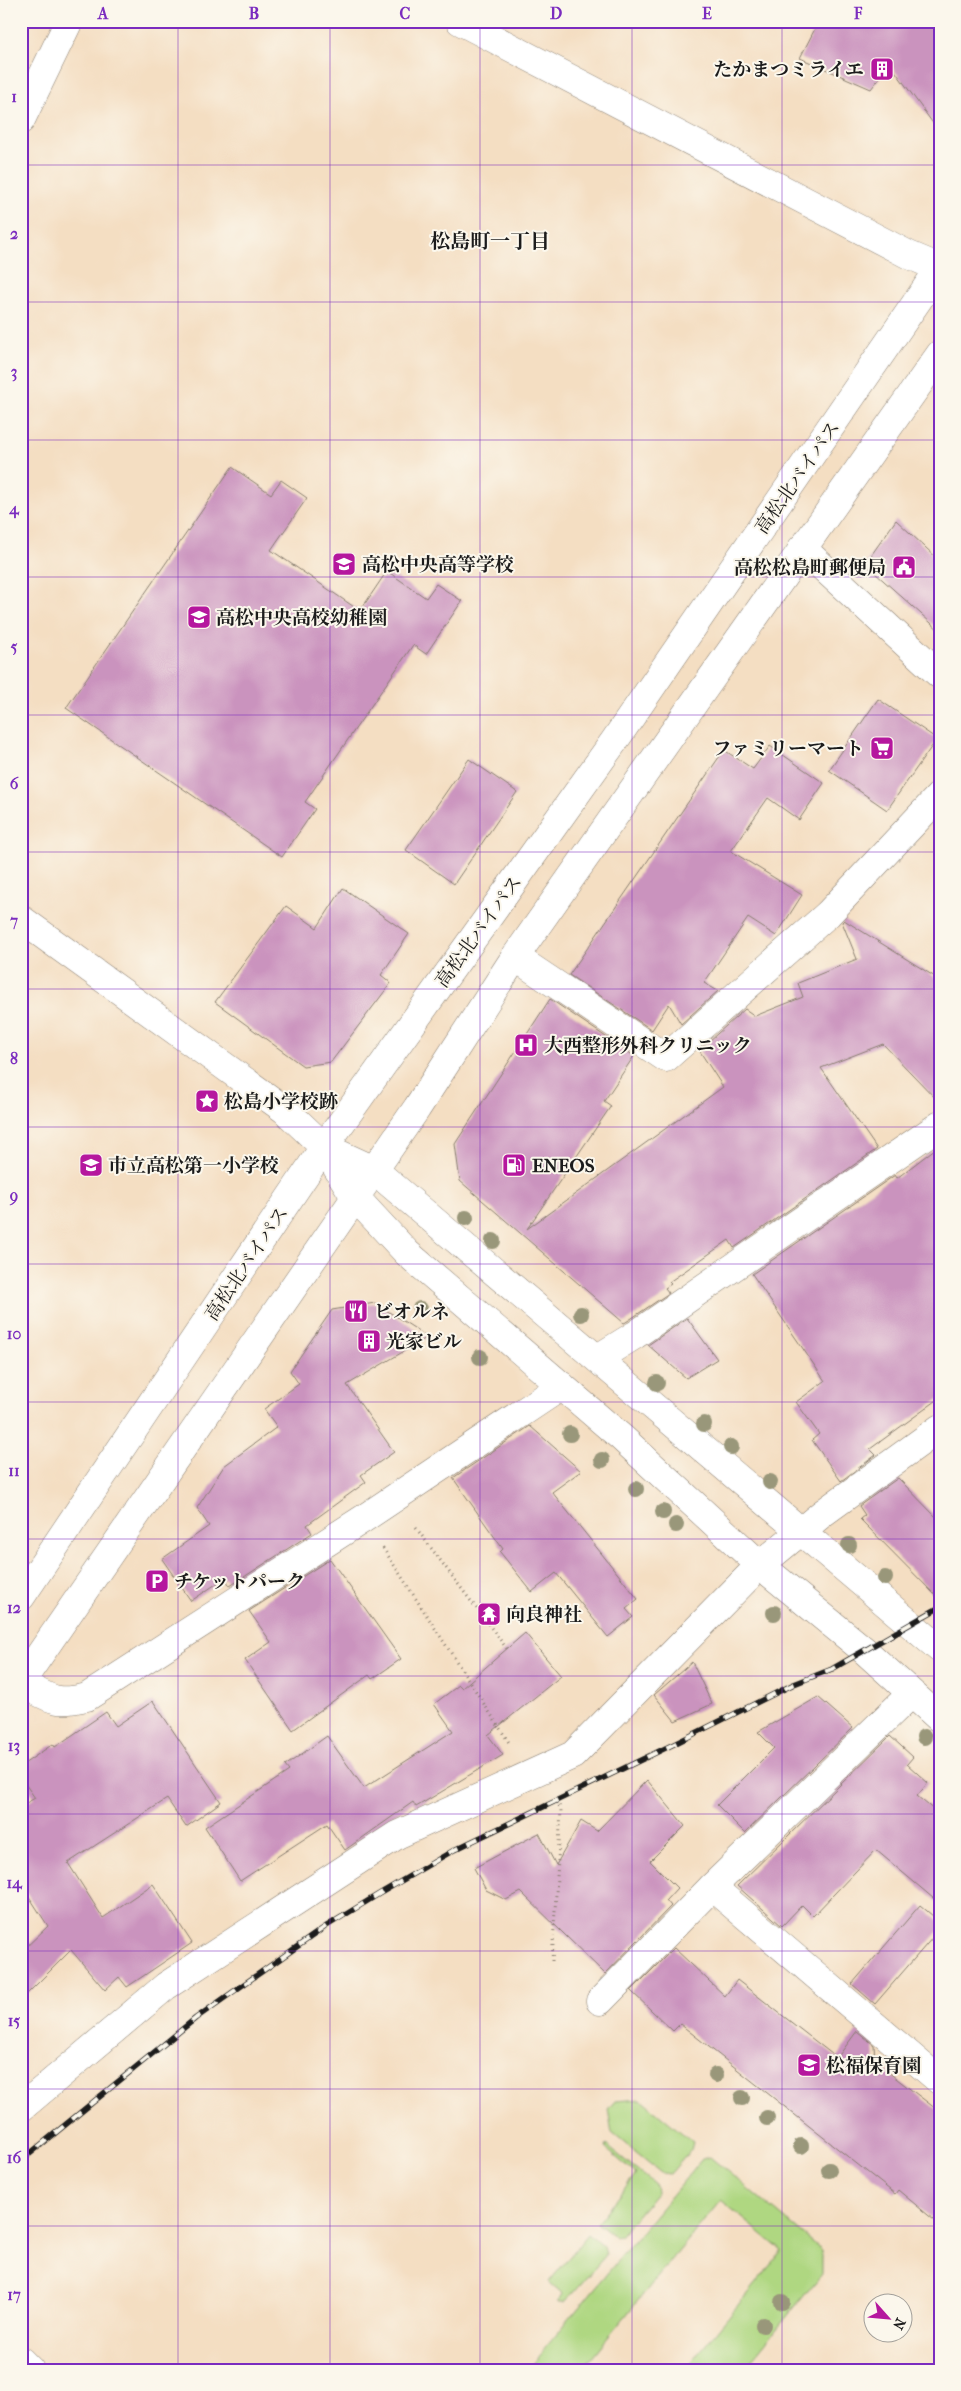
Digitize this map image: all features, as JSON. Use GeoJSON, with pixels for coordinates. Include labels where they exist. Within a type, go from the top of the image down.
{"type":"FeatureCollection","features":[{"type":"Feature","properties":{"kind":"main road"},"geometry":{"type":"LineString","coordinates":[[21,120],[69,21]]}},
{"type":"Feature","properties":{"kind":"main road"},"geometry":{"type":"LineString","coordinates":[[460,21],[900,251],[940,268]]}},
{"type":"Feature","properties":{"kind":"main road","name":"高松北バイパス"},"geometry":{"type":"LineString","coordinates":[[21,1597],[324,1147],[615,740],[940,268]]}},
{"type":"Feature","properties":{"kind":"main road"},"geometry":{"type":"LineString","coordinates":[[562,1386],[363,1519],[87,1697],[65,1702],[52,1699],[21,1682],[423,1100],[515,958],[940,354]]}},
{"type":"Feature","properties":{"kind":"main road"},"geometry":{"type":"LineString","coordinates":[[802,548],[940,675]]}},
{"type":"Feature","properties":{"kind":"main road"},"geometry":{"type":"LineString","coordinates":[[515,958],[666,1058],[828,914],[940,794]]}},
{"type":"Feature","properties":{"kind":"main road"},"geometry":{"type":"LineString","coordinates":[[21,919],[285,1110],[324,1147],[355,1197],[406,1253],[622,1438],[760,1565],[864,1652],[940,1719]]}},
{"type":"Feature","properties":{"kind":"main road"},"geometry":{"type":"LineString","coordinates":[[598,1358],[635,1335],[940,1125]]}},
{"type":"Feature","properties":{"kind":"main road"},"geometry":{"type":"LineString","coordinates":[[324,1147],[374,1170],[940,1649]]}},
{"type":"Feature","properties":{"kind":"main road"},"geometry":{"type":"LineString","coordinates":[[21,2108],[166,1986],[397,1835],[573,1755],[760,1565],[823,1513],[940,1428]]}},
{"type":"Feature","properties":{"kind":"main road"},"geometry":{"type":"LineString","coordinates":[[600,2000],[712,1887],[911,1694]]}},
{"type":"Feature","properties":{"kind":"main road"},"geometry":{"type":"LineString","coordinates":[[712,1887],[940,2080]]}},
{"type":"Feature","properties":{"kind":"main road"},"geometry":{"type":"LineString","coordinates":[[21,2360],[30,2370]]}},
{"type":"Feature","properties":{"kind":"path"},"geometry":{"type":"LineString","coordinates":[[394,1498],[507,1649]]}},
{"type":"Feature","properties":{"kind":"path"},"geometry":{"type":"LineString","coordinates":[[363,1519],[561,1810],[552,1961]]}},
{"type":"Feature","properties":{"kind":"green space"},"geometry":{"type":"Polygon","coordinates":[[[641,2099],[693,2142],[691,2150],[670,2174],[661,2173],[612,2133],[608,2109],[615,2101],[641,2099]]]}},
{"type":"Feature","properties":{"kind":"green space"},"geometry":{"type":"Polygon","coordinates":[[[606,2145],[656,2185],[657,2192],[620,2236],[615,2237],[597,2223],[636,2174],[605,2148],[606,2145]]]}},
{"type":"Feature","properties":{"kind":"green space"},"geometry":{"type":"Polygon","coordinates":[[[710,2157],[822,2250],[822,2274],[743,2370],[685,2370],[782,2251],[721,2200],[581,2370],[527,2370],[702,2159],[710,2157]]]}},
{"type":"Feature","properties":{"kind":"green space"},"geometry":{"type":"Polygon","coordinates":[[[588,2234],[604,2248],[606,2255],[565,2302],[558,2302],[563,2294],[549,2282],[588,2234]]]}},
{"type":"Feature","properties":{"kind":"building","name":"たかまつミライエ"},"geometry":{"type":"Polygon","coordinates":[[[819,21],[940,21],[940,133],[890,64],[871,89],[800,58],[819,21]]]}},
{"type":"Feature","properties":{"kind":"building"},"geometry":{"type":"Polygon","coordinates":[[[232,467],[271,494],[281,480],[307,498],[271,550],[360,611],[387,571],[426,598],[436,584],[462,601],[426,654],[413,645],[305,802],[315,809],[282,857],[66,708],[232,467]]]}},
{"type":"Feature","properties":{"kind":"building"},"geometry":{"type":"Polygon","coordinates":[[[896,520],[940,561],[940,631],[865,564],[896,520]]]}},
{"type":"Feature","properties":{"kind":"building"},"geometry":{"type":"Polygon","coordinates":[[[878,699],[937,739],[887,810],[829,770],[878,699]]]}},
{"type":"Feature","properties":{"kind":"building"},"geometry":{"type":"Polygon","coordinates":[[[770,746],[824,783],[799,820],[768,798],[731,851],[802,895],[776,936],[748,918],[704,983],[718,991],[681,1024],[669,1004],[652,1030],[569,975],[724,750],[753,769],[770,746]]]}},
{"type":"Feature","properties":{"kind":"building"},"geometry":{"type":"Polygon","coordinates":[[[469,759],[517,792],[454,884],[406,850],[469,759]]]}},
{"type":"Feature","properties":{"kind":"building"},"geometry":{"type":"Polygon","coordinates":[[[343,888],[409,934],[381,975],[391,983],[331,1062],[303,1066],[215,1002],[286,906],[317,928],[343,888]]]}},
{"type":"Feature","properties":{"kind":"building"},"geometry":{"type":"Polygon","coordinates":[[[844,920],[940,980],[940,1103],[883,1044],[821,1068],[877,1149],[734,1248],[729,1240],[669,1282],[671,1284],[665,1288],[669,1293],[624,1323],[460,1181],[455,1144],[550,999],[634,1056],[604,1101],[611,1106],[527,1229],[723,1087],[699,1050],[745,1009],[755,1016],[803,997],[798,983],[857,959],[842,922],[844,920]]]}},
{"type":"Feature","properties":{"kind":"building"},"geometry":{"type":"Polygon","coordinates":[[[940,1145],[940,1398],[870,1449],[876,1455],[841,1481],[812,1440],[819,1434],[796,1402],[825,1381],[752,1274],[895,1175],[897,1178],[940,1145]]]}},
{"type":"Feature","properties":{"kind":"building"},"geometry":{"type":"Polygon","coordinates":[[[375,1303],[428,1337],[347,1385],[394,1452],[361,1475],[366,1482],[307,1525],[312,1533],[230,1586],[225,1578],[191,1601],[162,1559],[209,1526],[197,1508],[224,1466],[277,1427],[264,1409],[299,1384],[290,1371],[332,1310],[375,1303]]]}},
{"type":"Feature","properties":{"kind":"building"},"geometry":{"type":"Polygon","coordinates":[[[687,1318],[717,1359],[686,1378],[648,1345],[687,1318]]]}},
{"type":"Feature","properties":{"kind":"building"},"geometry":{"type":"Polygon","coordinates":[[[530,1426],[581,1471],[552,1492],[638,1599],[626,1609],[633,1617],[608,1637],[556,1573],[532,1592],[500,1552],[503,1549],[453,1478],[530,1426]]]}},
{"type":"Feature","properties":{"kind":"building"},"geometry":{"type":"Polygon","coordinates":[[[898,1478],[940,1521],[940,1600],[860,1519],[865,1515],[859,1506],[898,1478]]]}},
{"type":"Feature","properties":{"kind":"building"},"geometry":{"type":"Polygon","coordinates":[[[330,1559],[401,1659],[372,1679],[369,1675],[293,1730],[245,1660],[271,1642],[249,1611],[330,1559]]]}},
{"type":"Feature","properties":{"kind":"building"},"geometry":{"type":"Polygon","coordinates":[[[525,1633],[561,1676],[488,1735],[503,1755],[416,1807],[413,1802],[345,1850],[327,1824],[240,1881],[205,1827],[289,1771],[285,1766],[327,1736],[364,1788],[453,1731],[434,1704],[459,1685],[462,1688],[525,1633]]]}},
{"type":"Feature","properties":{"kind":"building"},"geometry":{"type":"Polygon","coordinates":[[[692,1662],[712,1704],[675,1721],[654,1695],[692,1662]]]}},
{"type":"Feature","properties":{"kind":"building"},"geometry":{"type":"Polygon","coordinates":[[[818,1697],[853,1728],[745,1833],[717,1805],[774,1748],[758,1732],[818,1697]]]}},
{"type":"Feature","properties":{"kind":"building"},"geometry":{"type":"Polygon","coordinates":[[[153,1701],[221,1802],[186,1827],[167,1799],[68,1863],[103,1918],[153,1884],[192,1943],[127,1987],[119,1977],[105,1990],[71,1950],[21,2000],[21,1952],[48,1926],[21,1884],[21,1806],[35,1798],[21,1778],[21,1766],[53,1744],[55,1747],[106,1712],[116,1726],[153,1701]]]}},
{"type":"Feature","properties":{"kind":"building"},"geometry":{"type":"Polygon","coordinates":[[[890,1736],[913,1757],[907,1764],[928,1783],[917,1796],[940,1815],[940,1904],[876,1850],[813,1916],[802,1905],[782,1926],[737,1886],[890,1736]]]}},
{"type":"Feature","properties":{"kind":"building"},"geometry":{"type":"Polygon","coordinates":[[[647,1780],[685,1826],[650,1861],[677,1888],[666,1900],[671,1906],[605,1974],[521,1892],[506,1900],[486,1890],[474,1868],[539,1833],[556,1865],[581,1821],[597,1831],[647,1780]]]}},
{"type":"Feature","properties":{"kind":"building"},"geometry":{"type":"Polygon","coordinates":[[[920,1905],[940,1922],[940,1929],[875,2004],[852,1984],[920,1905]]]}},
{"type":"Feature","properties":{"kind":"building","name":"松福保育園"},"geometry":{"type":"Polygon","coordinates":[[[674,1948],[725,1996],[737,1980],[837,2058],[857,2031],[874,2045],[875,2062],[940,2112],[940,2225],[898,2190],[895,2194],[680,2024],[673,2031],[631,1991],[674,1948]]]}},
{"type":"Feature","properties":{"kind":"railway"},"geometry":{"type":"LineString","coordinates":[[21,2161],[196,2018],[325,1927],[379,1894],[454,1850],[794,1684],[832,1669],[940,1607]]}},
{"type":"Feature","properties":{"kind":"place","name":"たかまつミライエ"},"geometry":{"type":"Point","coordinates":[882,69]}},
{"type":"Feature","properties":{"kind":"place","name":"高松中央高等学校"},"geometry":{"type":"Point","coordinates":[344,564]}},
{"type":"Feature","properties":{"kind":"place","name":"高松松島町郵便局"},"geometry":{"type":"Point","coordinates":[904,567]}},
{"type":"Feature","properties":{"kind":"place","name":"高松中央高校幼稚園"},"geometry":{"type":"Point","coordinates":[199,617]}},
{"type":"Feature","properties":{"kind":"place","name":"ファミリーマート"},"geometry":{"type":"Point","coordinates":[882,748]}},
{"type":"Feature","properties":{"kind":"place","name":"大西整形外科クリニック"},"geometry":{"type":"Point","coordinates":[526,1045]}},
{"type":"Feature","properties":{"kind":"place","name":"松島小学校跡"},"geometry":{"type":"Point","coordinates":[207,1101]}},
{"type":"Feature","properties":{"kind":"place","name":"市立高松第一小学校"},"geometry":{"type":"Point","coordinates":[91,1165]}},
{"type":"Feature","properties":{"kind":"place","name":"ENEOS"},"geometry":{"type":"Point","coordinates":[514,1165]}},
{"type":"Feature","properties":{"kind":"place","name":"ビオルネ"},"geometry":{"type":"Point","coordinates":[356,1311]}},
{"type":"Feature","properties":{"kind":"place","name":"光家ビル"},"geometry":{"type":"Point","coordinates":[369,1341]}},
{"type":"Feature","properties":{"kind":"place","name":"チケットパーク"},"geometry":{"type":"Point","coordinates":[157,1581]}},
{"type":"Feature","properties":{"kind":"place","name":"向良神社"},"geometry":{"type":"Point","coordinates":[489,1614]}},
{"type":"Feature","properties":{"kind":"place","name":"松福保育園"},"geometry":{"type":"Point","coordinates":[809,2065]}},
{"type":"Feature","properties":{"kind":"district","name":"松島町一丁目"},"geometry":{"type":"Point","coordinates":[490,241]}}]}
